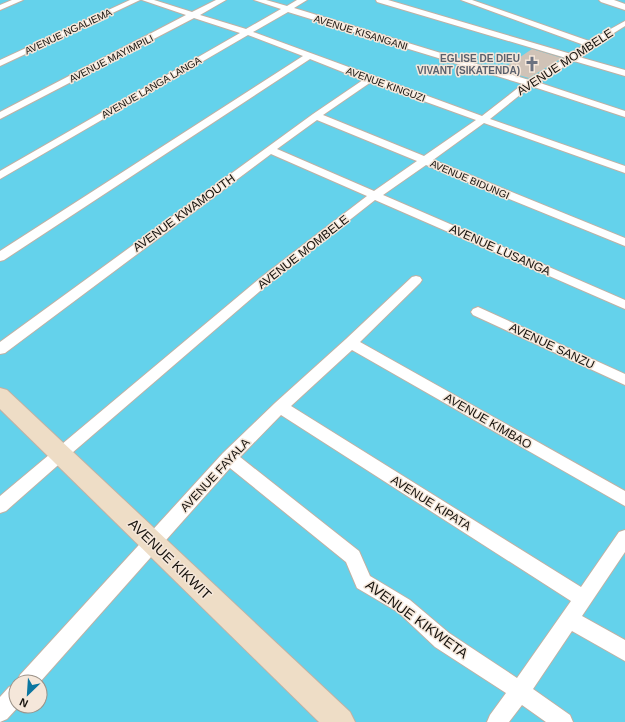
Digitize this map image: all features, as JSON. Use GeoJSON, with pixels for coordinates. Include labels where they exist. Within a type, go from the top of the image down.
{"type":"FeatureCollection","features":[{"type":"Feature","properties":{"kind":"main road","name":"AVENUE KIKWIT"},"geometry":{"type":"LineString","coordinates":[[0,396],[340,722]]}},
{"type":"Feature","properties":{"kind":"street"},"geometry":{"type":"LineString","coordinates":[[0,8],[19,0]]}},
{"type":"Feature","properties":{"kind":"street","name":"AVENUE NGALIEMA"},"geometry":{"type":"LineString","coordinates":[[0,63],[136,0]]}},
{"type":"Feature","properties":{"kind":"street","name":"AVENUE KINGUZI"},"geometry":{"type":"LineString","coordinates":[[146,0],[246,32],[370,79],[625,170]]}},
{"type":"Feature","properties":{"kind":"street","name":"AVENUE MAYIMPILI"},"geometry":{"type":"LineString","coordinates":[[0,116],[222,0]]}},
{"type":"Feature","properties":{"kind":"street","name":"AVENUE KISANGANI"},"geometry":{"type":"LineString","coordinates":[[258,0],[530,83],[625,114]]}},
{"type":"Feature","properties":{"kind":"street","name":"AVENUE LANGA LANGA"},"geometry":{"type":"LineString","coordinates":[[0,176],[303,0]]}},
{"type":"Feature","properties":{"kind":"street"},"geometry":{"type":"LineString","coordinates":[[380,0],[625,73]]}},
{"type":"Feature","properties":{"kind":"street"},"geometry":{"type":"LineString","coordinates":[[465,0],[590,44]]}},
{"type":"Feature","properties":{"kind":"street"},"geometry":{"type":"LineString","coordinates":[[604,0],[625,7]]}},
{"type":"Feature","properties":{"kind":"street","name":"AVENUE MOMBELE"},"geometry":{"type":"LineString","coordinates":[[0,506],[59,454],[263,282],[374,196],[424,159],[484,119],[530,83],[572,58],[590,44],[625,23]]}},
{"type":"Feature","properties":{"kind":"street"},"geometry":{"type":"LineString","coordinates":[[0,257],[309,56]]}},
{"type":"Feature","properties":{"kind":"street","name":"AVENUE KWAMOUTH"},"geometry":{"type":"LineString","coordinates":[[0,349],[316,116],[370,79]]}},
{"type":"Feature","properties":{"kind":"street","name":"AVENUE BIDUNGI"},"geometry":{"type":"LineString","coordinates":[[316,116],[625,242]]}},
{"type":"Feature","properties":{"kind":"street","name":"AVENUE LUSANGA"},"geometry":{"type":"LineString","coordinates":[[270,150],[625,305]]}},
{"type":"Feature","properties":{"kind":"street","name":"AVENUE FAYALA"},"geometry":{"type":"LineString","coordinates":[[34,674],[229,458],[280,407],[351,343],[416,280]]}},
{"type":"Feature","properties":{"kind":"street","name":"AVENUE SANZU"},"geometry":{"type":"LineString","coordinates":[[478,312],[625,380]]}},
{"type":"Feature","properties":{"kind":"street","name":"AVENUE KIMBAO"},"geometry":{"type":"LineString","coordinates":[[351,343],[625,499]]}},
{"type":"Feature","properties":{"kind":"street","name":"AVENUE KIPATA"},"geometry":{"type":"LineString","coordinates":[[280,407],[583,598]]}},
{"type":"Feature","properties":{"kind":"street","name":"AVENUE KIKWETA"},"geometry":{"type":"LineString","coordinates":[[229,458],[353,557],[363,582],[404,606],[442,640],[520,691],[563,722]]}},
{"type":"Feature","properties":{"kind":"street"},"geometry":{"type":"LineString","coordinates":[[497,722],[552,643],[570,620],[583,598],[625,538]]}},
{"type":"Feature","properties":{"kind":"street"},"geometry":{"type":"LineString","coordinates":[[570,620],[625,651]]}},
{"type":"Feature","properties":{"kind":"street"},"geometry":{"type":"LineString","coordinates":[[0,712],[8,703]]}},
{"type":"Feature","properties":{"kind":"water"},"geometry":{"type":"Polygon","coordinates":[[[0,0],[625,0],[625,722],[0,722],[0,0]]]}},
{"type":"Feature","properties":{"kind":"building","name":"EGLISE DE DIEU VIVANT (SIKATENDA)"},"geometry":{"type":"Polygon","coordinates":[[[532,49],[562,58],[529,78],[501,70],[532,49]]]}},
{"type":"Feature","properties":{"kind":"place","name":"EGLISE DE DIEU VIVANT (SIKATENDA)"},"geometry":{"type":"Point","coordinates":[532,64]}}]}
